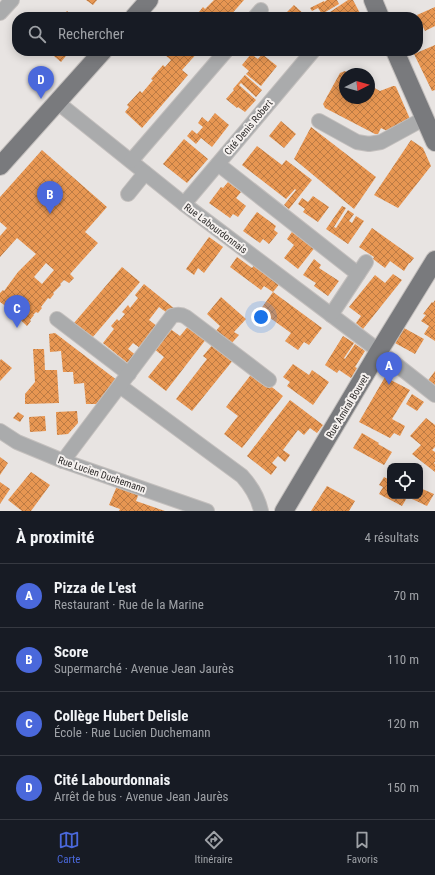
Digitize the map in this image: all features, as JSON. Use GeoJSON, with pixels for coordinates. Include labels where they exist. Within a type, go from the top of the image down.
{"type":"FeatureCollection","features":[{"type":"Feature","properties":{"kind":"main road"},"geometry":{"type":"LineString","coordinates":[[138,12],[149,0]]}},
{"type":"Feature","properties":{"kind":"main road"},"geometry":{"type":"LineString","coordinates":[[373,0],[378,12]]}},
{"type":"Feature","properties":{"kind":"main road"},"geometry":{"type":"LineString","coordinates":[[0,166],[98,56]]}},
{"type":"Feature","properties":{"kind":"main road"},"geometry":{"type":"LineString","coordinates":[[397,56],[435,142]]}},
{"type":"Feature","properties":{"kind":"main road","name":"Rue Amiral Bouvet"},"geometry":{"type":"LineString","coordinates":[[284,511],[435,260]]}},
{"type":"Feature","properties":{"kind":"street"},"geometry":{"type":"LineString","coordinates":[[0,13],[12,0]]}},
{"type":"Feature","properties":{"kind":"street"},"geometry":{"type":"LineString","coordinates":[[131,161],[222,56]]}},
{"type":"Feature","properties":{"kind":"street","name":"Cité Denis Robert"},"geometry":{"type":"LineString","coordinates":[[184,204],[309,56]]}},
{"type":"Feature","properties":{"kind":"street","name":"Rue Labourdonnais"},"geometry":{"type":"LineString","coordinates":[[57,102],[184,204],[435,395]]}},
{"type":"Feature","properties":{"kind":"street"},"geometry":{"type":"LineString","coordinates":[[318,121],[357,142],[369,144],[381,142],[425,118]]}},
{"type":"Feature","properties":{"kind":"street"},"geometry":{"type":"LineString","coordinates":[[218,164],[362,268],[331,315]]}},
{"type":"Feature","properties":{"kind":"street"},"geometry":{"type":"LineString","coordinates":[[128,194],[145,173]]}},
{"type":"Feature","properties":{"kind":"street"},"geometry":{"type":"LineString","coordinates":[[63,461],[172,316],[176,314],[182,314],[269,380]]}},
{"type":"Feature","properties":{"kind":"street"},"geometry":{"type":"LineString","coordinates":[[57,319],[129,374]]}},
{"type":"Feature","properties":{"kind":"street"},"geometry":{"type":"LineString","coordinates":[[120,386],[242,476],[250,485],[258,500],[261,511]]}},
{"type":"Feature","properties":{"kind":"street","name":"Rue Lucien Duchemann"},"geometry":{"type":"LineString","coordinates":[[0,432],[17,442],[63,461],[207,511]]}},
{"type":"Feature","properties":{"kind":"building"},"geometry":{"type":"Polygon","coordinates":[[[86,0],[97,0],[93,5],[86,0]]]}},
{"type":"Feature","properties":{"kind":"building"},"geometry":{"type":"Polygon","coordinates":[[[214,0],[244,0],[233,12],[199,12],[203,7],[205,9],[214,0]]]}},
{"type":"Feature","properties":{"kind":"building"},"geometry":{"type":"Polygon","coordinates":[[[327,0],[337,0],[339,4],[325,12],[321,12],[318,8],[312,11],[310,8],[324,1],[327,0]]]}},
{"type":"Feature","properties":{"kind":"building"},"geometry":{"type":"Polygon","coordinates":[[[348,0],[353,0],[359,12],[330,12],[348,0]]]}},
{"type":"Feature","properties":{"kind":"building"},"geometry":{"type":"Polygon","coordinates":[[[294,5],[302,12],[287,12],[294,5]]]}},
{"type":"Feature","properties":{"kind":"building"},"geometry":{"type":"Polygon","coordinates":[[[435,7],[435,26],[425,31],[423,27],[423,12],[435,7]]]}},
{"type":"Feature","properties":{"kind":"building"},"geometry":{"type":"Polygon","coordinates":[[[435,45],[435,90],[432,91],[415,56],[423,56],[423,50],[435,45]]]}},
{"type":"Feature","properties":{"kind":"building"},"geometry":{"type":"Polygon","coordinates":[[[54,56],[66,56],[61,62],[54,56]]]}},
{"type":"Feature","properties":{"kind":"building"},"geometry":{"type":"Polygon","coordinates":[[[166,56],[195,56],[182,70],[188,75],[142,128],[125,112],[129,107],[127,105],[140,91],[142,93],[163,65],[165,67],[171,60],[166,56]]]}},
{"type":"Feature","properties":{"kind":"building"},"geometry":{"type":"Polygon","coordinates":[[[249,56],[254,56],[258,59],[260,56],[264,56],[277,66],[261,86],[246,74],[249,71],[242,65],[249,56]]]}},
{"type":"Feature","properties":{"kind":"building"},"geometry":{"type":"Polygon","coordinates":[[[245,75],[262,90],[256,97],[241,83],[239,85],[256,100],[245,112],[238,107],[237,108],[226,99],[245,75]]]}},
{"type":"Feature","properties":{"kind":"building"},"geometry":{"type":"Polygon","coordinates":[[[339,75],[339,104],[375,104],[375,88],[380,91],[395,86],[410,119],[387,131],[381,128],[378,134],[375,134],[325,108],[323,104],[339,75]]]}},
{"type":"Feature","properties":{"kind":"building"},"geometry":{"type":"Polygon","coordinates":[[[215,113],[229,125],[212,147],[201,138],[196,144],[187,136],[192,130],[197,134],[203,127],[198,123],[202,117],[208,122],[215,113]]]}},
{"type":"Feature","properties":{"kind":"building"},"geometry":{"type":"Polygon","coordinates":[[[281,121],[296,134],[284,148],[269,136],[281,121]]]}},
{"type":"Feature","properties":{"kind":"building"},"geometry":{"type":"Polygon","coordinates":[[[311,127],[376,177],[354,209],[294,159],[311,127]]]}},
{"type":"Feature","properties":{"kind":"building"},"geometry":{"type":"Polygon","coordinates":[[[184,139],[208,159],[187,183],[163,164],[184,139]]]}},
{"type":"Feature","properties":{"kind":"building"},"geometry":{"type":"Polygon","coordinates":[[[411,140],[423,148],[431,166],[398,208],[374,195],[411,140]]]}},
{"type":"Feature","properties":{"kind":"building"},"geometry":{"type":"Polygon","coordinates":[[[257,146],[282,165],[286,160],[312,180],[289,209],[284,205],[296,190],[295,189],[286,199],[242,165],[257,146]]]}},
{"type":"Feature","properties":{"kind":"building"},"geometry":{"type":"Polygon","coordinates":[[[42,150],[107,207],[85,232],[98,243],[70,274],[74,278],[69,283],[64,280],[60,284],[61,285],[53,293],[54,294],[50,299],[48,298],[38,313],[36,312],[33,315],[27,326],[0,302],[0,293],[3,290],[4,291],[18,272],[36,254],[17,238],[0,257],[0,236],[7,228],[0,222],[0,197],[42,150]],[[46,263],[34,277],[42,284],[54,270],[46,263]]]}},
{"type":"Feature","properties":{"kind":"building"},"geometry":{"type":"Polygon","coordinates":[[[228,182],[241,192],[236,198],[246,206],[238,217],[233,214],[230,218],[209,203],[221,187],[223,188],[228,182]]]}},
{"type":"Feature","properties":{"kind":"building"},"geometry":{"type":"Polygon","coordinates":[[[313,196],[329,207],[318,222],[303,212],[305,209],[298,204],[302,198],[308,202],[313,196]]]}},
{"type":"Feature","properties":{"kind":"building"},"geometry":{"type":"Polygon","coordinates":[[[342,206],[346,208],[334,227],[336,228],[348,210],[354,214],[349,221],[352,223],[356,216],[364,221],[348,244],[326,229],[342,206]]]}},
{"type":"Feature","properties":{"kind":"building"},"geometry":{"type":"Polygon","coordinates":[[[257,212],[276,226],[274,230],[278,233],[269,244],[263,239],[260,243],[243,231],[257,212]]]}},
{"type":"Feature","properties":{"kind":"building"},"geometry":{"type":"Polygon","coordinates":[[[372,228],[414,258],[404,271],[390,261],[385,268],[373,259],[374,257],[359,247],[372,228]]]}},
{"type":"Feature","properties":{"kind":"building"},"geometry":{"type":"Polygon","coordinates":[[[294,229],[316,246],[298,269],[284,258],[294,245],[287,239],[294,229]]]}},
{"type":"Feature","properties":{"kind":"building"},"geometry":{"type":"Polygon","coordinates":[[[209,237],[223,247],[204,273],[198,268],[194,275],[186,269],[209,237]]]}},
{"type":"Feature","properties":{"kind":"building"},"geometry":{"type":"Polygon","coordinates":[[[237,257],[252,268],[256,263],[281,282],[273,292],[264,286],[261,290],[230,267],[237,257]]]}},
{"type":"Feature","properties":{"kind":"building"},"geometry":{"type":"Polygon","coordinates":[[[314,259],[321,265],[319,268],[339,281],[328,296],[314,286],[316,283],[303,275],[314,259]]]}},
{"type":"Feature","properties":{"kind":"building"},"geometry":{"type":"Polygon","coordinates":[[[122,267],[140,282],[92,338],[74,323],[122,267]]]}},
{"type":"Feature","properties":{"kind":"building"},"geometry":{"type":"Polygon","coordinates":[[[393,274],[402,280],[363,329],[356,323],[361,316],[349,307],[375,275],[385,283],[393,274]]]}},
{"type":"Feature","properties":{"kind":"building"},"geometry":{"type":"Polygon","coordinates":[[[144,284],[175,309],[170,315],[159,307],[149,320],[157,326],[140,348],[133,343],[128,349],[137,356],[130,365],[103,343],[114,329],[111,326],[117,319],[119,321],[125,314],[122,312],[128,305],[130,308],[138,298],[135,295],[144,284]]]}},
{"type":"Feature","properties":{"kind":"building"},"geometry":{"type":"Polygon","coordinates":[[[273,292],[322,328],[309,345],[304,342],[298,350],[285,341],[291,333],[266,315],[259,325],[253,320],[273,292]]]}},
{"type":"Feature","properties":{"kind":"building"},"geometry":{"type":"Polygon","coordinates":[[[221,297],[246,319],[234,332],[239,335],[230,345],[215,332],[220,326],[207,314],[221,297]]]}},
{"type":"Feature","properties":{"kind":"building"},"geometry":{"type":"Polygon","coordinates":[[[435,300],[435,341],[424,334],[429,326],[421,321],[426,315],[423,314],[435,300]]]}},
{"type":"Feature","properties":{"kind":"building"},"geometry":{"type":"Polygon","coordinates":[[[190,324],[207,338],[166,391],[148,377],[164,357],[153,348],[169,328],[180,336],[190,324]]]}},
{"type":"Feature","properties":{"kind":"building"},"geometry":{"type":"Polygon","coordinates":[[[404,328],[424,339],[415,354],[395,343],[404,328]]]}},
{"type":"Feature","properties":{"kind":"building"},"geometry":{"type":"Polygon","coordinates":[[[55,333],[118,381],[98,404],[86,404],[84,383],[74,384],[73,372],[63,372],[61,351],[50,352],[49,334],[55,333]]]}},
{"type":"Feature","properties":{"kind":"building"},"geometry":{"type":"Polygon","coordinates":[[[343,336],[354,343],[344,358],[345,359],[355,344],[365,351],[355,367],[357,368],[351,378],[339,370],[337,373],[325,365],[343,336]]]}},
{"type":"Feature","properties":{"kind":"building"},"geometry":{"type":"Polygon","coordinates":[[[214,343],[234,359],[192,411],[176,399],[207,359],[203,356],[214,343]]]}},
{"type":"Feature","properties":{"kind":"building"},"geometry":{"type":"Polygon","coordinates":[[[33,349],[44,349],[45,370],[57,370],[59,403],[25,404],[25,394],[35,382],[33,349]]]}},
{"type":"Feature","properties":{"kind":"building"},"geometry":{"type":"Polygon","coordinates":[[[1,359],[12,368],[0,381],[0,361],[1,359]]]}},
{"type":"Feature","properties":{"kind":"building"},"geometry":{"type":"Polygon","coordinates":[[[293,364],[309,375],[312,370],[329,382],[313,405],[287,386],[290,382],[283,377],[293,364]]]}},
{"type":"Feature","properties":{"kind":"building"},"geometry":{"type":"Polygon","coordinates":[[[435,371],[435,387],[427,382],[435,371]]]}},
{"type":"Feature","properties":{"kind":"building"},"geometry":{"type":"Polygon","coordinates":[[[253,372],[283,396],[242,448],[224,434],[238,416],[226,407],[253,372]]]}},
{"type":"Feature","properties":{"kind":"building"},"geometry":{"type":"Polygon","coordinates":[[[385,377],[410,390],[392,419],[405,426],[400,436],[394,433],[390,438],[359,422],[385,377]]]}},
{"type":"Feature","properties":{"kind":"building"},"geometry":{"type":"Polygon","coordinates":[[[412,394],[424,402],[417,411],[406,404],[412,394]]]}},
{"type":"Feature","properties":{"kind":"building"},"geometry":{"type":"Polygon","coordinates":[[[290,400],[323,425],[317,433],[310,428],[304,435],[298,430],[283,450],[290,455],[285,462],[278,456],[272,463],[277,467],[271,475],[247,456],[290,400]]]}},
{"type":"Feature","properties":{"kind":"building"},"geometry":{"type":"Polygon","coordinates":[[[77,411],[78,423],[68,434],[57,435],[56,412],[77,411]]]}},
{"type":"Feature","properties":{"kind":"building"},"geometry":{"type":"Polygon","coordinates":[[[18,412],[24,416],[20,422],[13,418],[18,412]]]}},
{"type":"Feature","properties":{"kind":"building"},"geometry":{"type":"Polygon","coordinates":[[[45,416],[46,431],[30,432],[29,417],[45,416]]]}},
{"type":"Feature","properties":{"kind":"building"},"geometry":{"type":"Polygon","coordinates":[[[426,418],[435,425],[435,447],[432,450],[435,452],[435,472],[412,454],[421,445],[410,436],[426,418]]]}},
{"type":"Feature","properties":{"kind":"building"},"geometry":{"type":"Polygon","coordinates":[[[362,433],[392,452],[384,465],[353,448],[362,433]]]}},
{"type":"Feature","properties":{"kind":"building"},"geometry":{"type":"Polygon","coordinates":[[[0,457],[8,463],[0,475],[0,457]]]}},
{"type":"Feature","properties":{"kind":"building"},"geometry":{"type":"Polygon","coordinates":[[[31,472],[50,485],[31,511],[22,511],[8,500],[31,472]]]}},
{"type":"Feature","properties":{"kind":"building"},"geometry":{"type":"Polygon","coordinates":[[[384,477],[387,478],[387,498],[379,494],[383,487],[379,485],[384,477]]]}},
{"type":"Feature","properties":{"kind":"building"},"geometry":{"type":"Polygon","coordinates":[[[0,482],[10,489],[0,504],[0,482]]]}},
{"type":"Feature","properties":{"kind":"building"},"geometry":{"type":"Polygon","coordinates":[[[117,486],[139,493],[136,501],[165,511],[119,511],[120,509],[109,505],[117,486]]]}},
{"type":"Feature","properties":{"kind":"building"},"geometry":{"type":"Polygon","coordinates":[[[327,486],[355,501],[349,511],[311,511],[327,486]]]}},
{"type":"Feature","properties":{"kind":"building"},"geometry":{"type":"Polygon","coordinates":[[[423,489],[434,494],[427,506],[412,499],[423,499],[423,489]]]}},
{"type":"Feature","properties":{"kind":"building"},"geometry":{"type":"Polygon","coordinates":[[[389,499],[406,499],[402,506],[389,499]]]}},
{"type":"Feature","properties":{"kind":"place","name":"Cité Labourdonnais"},"geometry":{"type":"Point","coordinates":[41,99]}},
{"type":"Feature","properties":{"kind":"place","name":"Score"},"geometry":{"type":"Point","coordinates":[50,214]}},
{"type":"Feature","properties":{"kind":"place","name":"Collège Hubert Delisle"},"geometry":{"type":"Point","coordinates":[17,328]}},
{"type":"Feature","properties":{"kind":"place","name":"Pizza de L'est"},"geometry":{"type":"Point","coordinates":[389,385]}}]}
